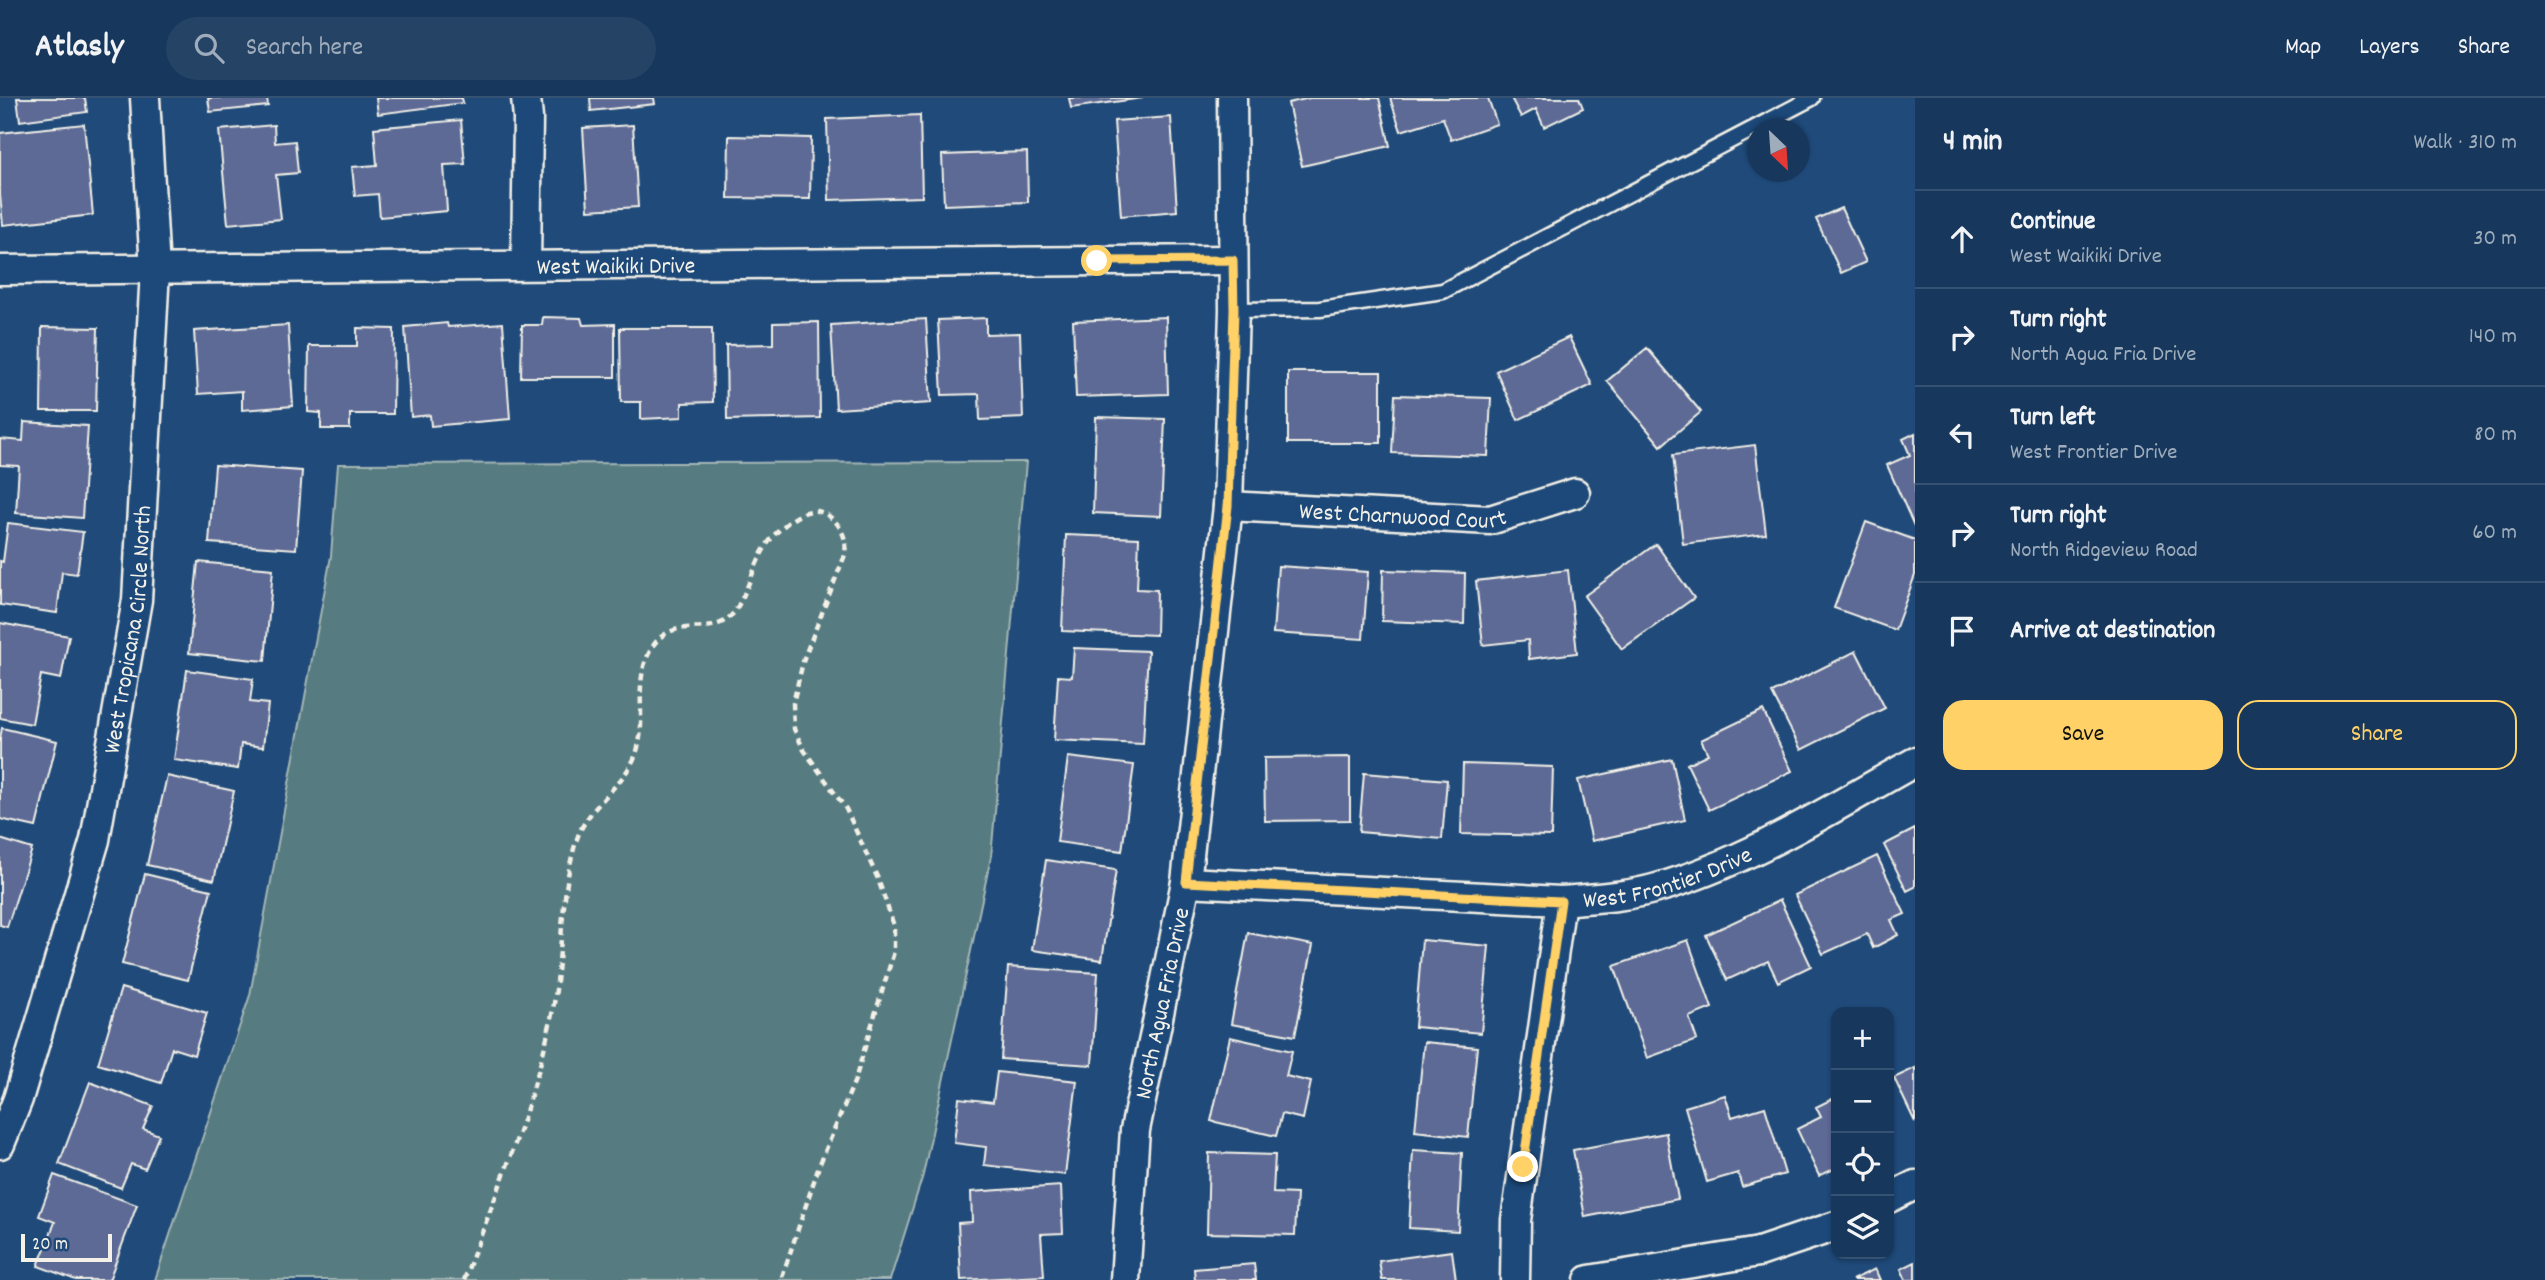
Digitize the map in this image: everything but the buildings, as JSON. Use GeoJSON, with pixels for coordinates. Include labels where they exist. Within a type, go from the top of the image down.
{"type":"FeatureCollection","features":[{"type":"Feature","properties":{"kind":"street","name":"West Tropicana Circle North"},"geometry":{"type":"LineString","coordinates":[[0,1144],[18,1099],[95,840],[137,600],[155,270],[145,98]]}},
{"type":"Feature","properties":{"kind":"street"},"geometry":{"type":"LineString","coordinates":[[526,98],[526,265]]}},
{"type":"Feature","properties":{"kind":"street","name":"North Agua Fria Drive"},"geometry":{"type":"LineString","coordinates":[[1125,1280],[1135,1130],[1186,882],[1228,506],[1234,310],[1232,98]]}},
{"type":"Feature","properties":{"kind":"street","name":"West Waikiki Drive"},"geometry":{"type":"LineString","coordinates":[[0,271],[1233,260]]}},
{"type":"Feature","properties":{"kind":"street","name":"West Charnwood Court"},"geometry":{"type":"LineString","coordinates":[[1228,506],[1490,520],[1575,494]]}},
{"type":"Feature","properties":{"kind":"street","name":"West Frontier Drive"},"geometry":{"type":"LineString","coordinates":[[1186,882],[1561,901],[1612,896],[1656,888],[1742,856],[1915,762]]}},
{"type":"Feature","properties":{"kind":"street"},"geometry":{"type":"LineString","coordinates":[[1520,1279],[1516,1220],[1561,901]]}},
{"type":"Feature","properties":{"kind":"street"},"geometry":{"type":"LineString","coordinates":[[1893,1196],[1915,1185]]}},
{"type":"Feature","properties":{"kind":"street"},"geometry":{"type":"LineString","coordinates":[[1589,1280],[1759,1252],[1831,1228]]}},
{"type":"Feature","properties":{"kind":"lane"},"geometry":{"type":"LineString","coordinates":[[1234,310],[1320,309],[1443,291],[1812,98]]}},
{"type":"Feature","properties":{"kind":"path"},"geometry":{"type":"LineString","coordinates":[[464,1280],[523,1122],[539,1069],[553,1007],[570,868],[578,835],[592,811],[626,772],[636,754],[641,733],[639,685],[654,645],[672,630],[691,626],[713,627],[729,621],[739,605],[765,545],[780,528],[811,510],[825,512],[839,526],[846,541],[845,555],[804,658],[793,703],[794,729],[804,750],[846,809],[878,878],[894,926],[894,952],[855,1080],[819,1166],[781,1280]]}},
{"type":"Feature","properties":{"kind":"green space"},"geometry":{"type":"Polygon","coordinates":[[[1026,462],[991,857],[923,1175],[890,1280],[155,1280],[250,995],[331,556],[338,464],[1026,462]]]}},
{"type":"Feature","properties":{"kind":"route"},"geometry":{"type":"LineString","coordinates":[[1097,261],[1233,260],[1228,506],[1186,882],[1561,901],[1523,1167]]}}]}
